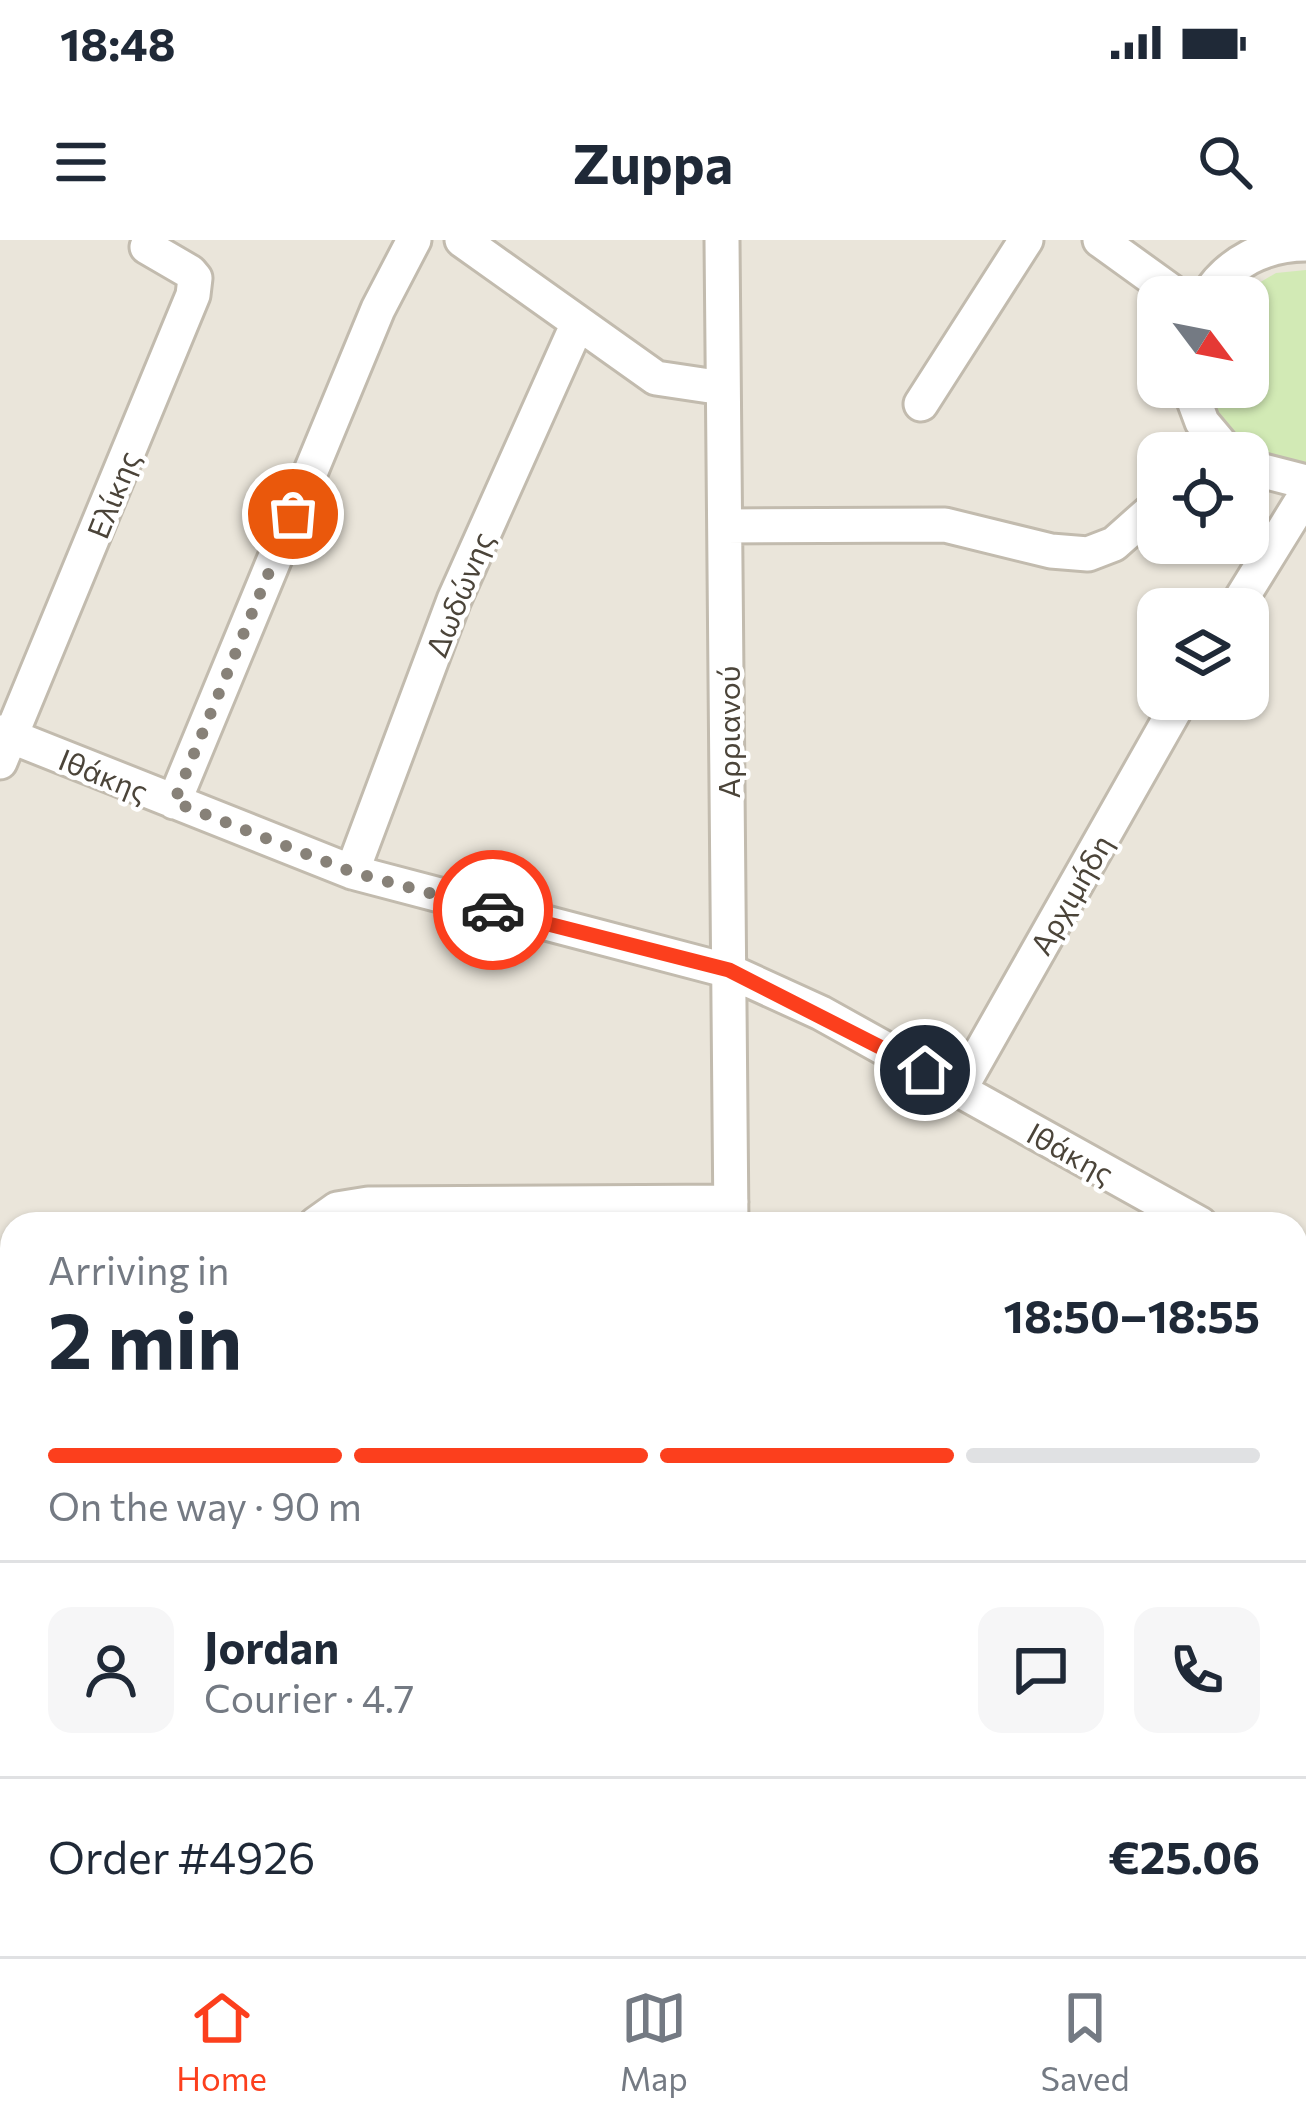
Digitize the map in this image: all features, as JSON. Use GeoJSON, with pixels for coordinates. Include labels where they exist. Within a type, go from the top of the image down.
{"type":"FeatureCollection","features":[{"type":"Feature","properties":{"kind":"street"},"geometry":{"type":"LineString","coordinates":[[174,802],[378,309],[414,240]]}},
{"type":"Feature","properties":{"kind":"street"},"geometry":{"type":"LineString","coordinates":[[462,240],[656,378],[723,388]]}},
{"type":"Feature","properties":{"kind":"street","name":"Αρριανού"},"geometry":{"type":"LineString","coordinates":[[722,240],[731,1212]]}},
{"type":"Feature","properties":{"kind":"street"},"geometry":{"type":"LineString","coordinates":[[921,404],[1026,240]]}},
{"type":"Feature","properties":{"kind":"street"},"geometry":{"type":"LineString","coordinates":[[1100,240],[1150,276]]}},
{"type":"Feature","properties":{"kind":"street"},"geometry":{"type":"LineString","coordinates":[[1226,276],[1234,267],[1285,243]]}},
{"type":"Feature","properties":{"kind":"street","name":"Ελίκης"},"geometry":{"type":"LineString","coordinates":[[4,743],[193,295],[190,272],[147,247]]}},
{"type":"Feature","properties":{"kind":"street","name":"Δωδώνης"},"geometry":{"type":"LineString","coordinates":[[352,872],[454,600],[578,323]]}},
{"type":"Feature","properties":{"kind":"street"},"geometry":{"type":"LineString","coordinates":[[1269,472],[1306,482]]}},
{"type":"Feature","properties":{"kind":"street"},"geometry":{"type":"LineString","coordinates":[[1248,588],[1306,494]]}},
{"type":"Feature","properties":{"kind":"street"},"geometry":{"type":"LineString","coordinates":[[725,526],[945,525],[1051,551],[1088,554],[1114,544],[1137,524]]}},
{"type":"Feature","properties":{"kind":"street","name":"Αρχιμήδη"},"geometry":{"type":"LineString","coordinates":[[960,1089],[1169,720]]}},
{"type":"Feature","properties":{"kind":"street","name":"Ιθάκης"},"geometry":{"type":"LineString","coordinates":[[4,743],[174,802],[352,872],[729,970],[821,1013],[1179,1212]]}},
{"type":"Feature","properties":{"kind":"street"},"geometry":{"type":"LineString","coordinates":[[334,1212],[356,1205],[684,1212]]}},
{"type":"Feature","properties":{"kind":"shaded area"},"geometry":{"type":"Polygon","coordinates":[[[0,240],[1306,240],[1306,1212],[0,1212],[0,240]]]}},
{"type":"Feature","properties":{"kind":"green space"},"geometry":{"type":"Polygon","coordinates":[[[1306,270],[1306,463],[1269,457],[1269,432],[1233,432],[1217,408],[1269,408],[1269,277],[1306,270]]]}},
{"type":"Feature","properties":{"kind":"way so far"},"geometry":{"type":"LineString","coordinates":[[293,514],[174,802],[352,872],[493,910]]}},
{"type":"Feature","properties":{"kind":"route"},"geometry":{"type":"LineString","coordinates":[[493,910],[729,970],[925,1070]]}}]}
